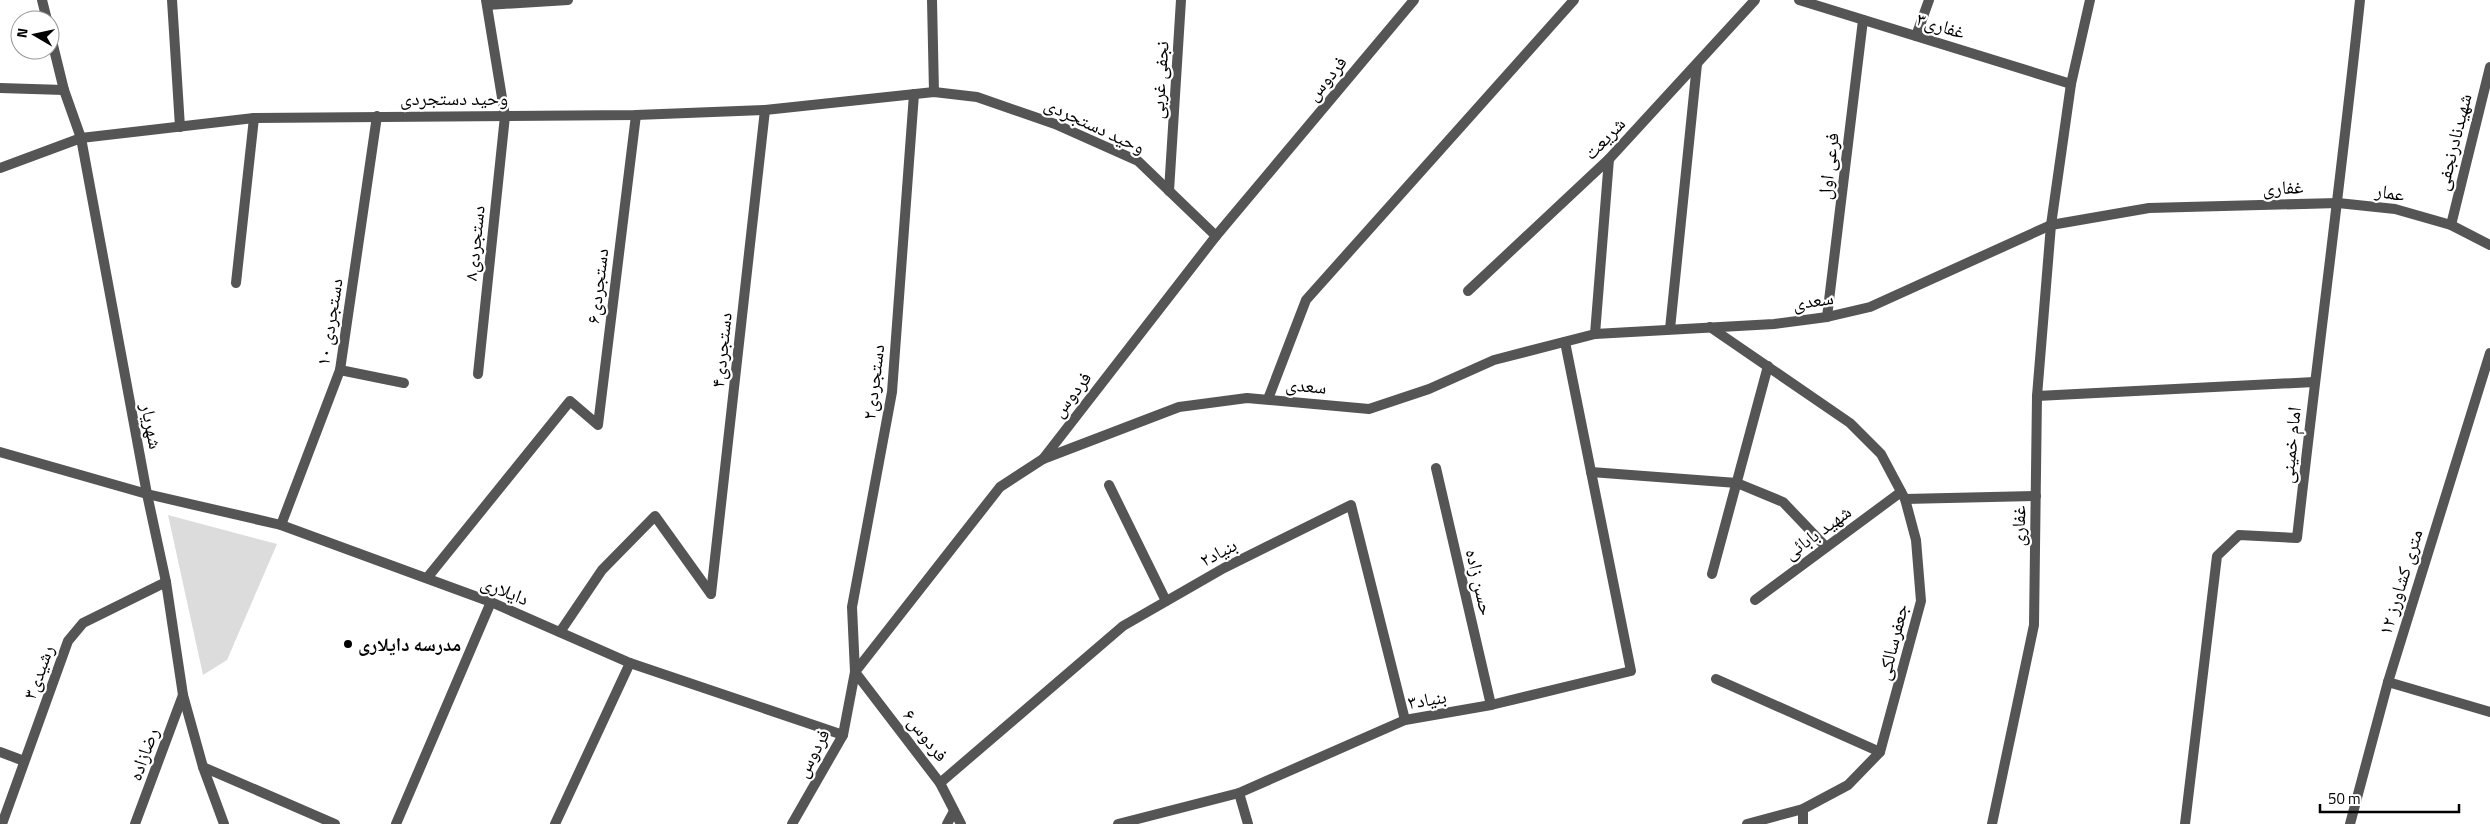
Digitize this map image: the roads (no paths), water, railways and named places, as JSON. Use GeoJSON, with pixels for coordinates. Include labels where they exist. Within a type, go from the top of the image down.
{"type":"FeatureCollection","features":[{"type":"Feature","properties":{"kind":"street"},"geometry":{"type":"LineString","coordinates":[[172,0],[180,127]]}},
{"type":"Feature","properties":{"kind":"street"},"geometry":{"type":"LineString","coordinates":[[487,3],[568,0]]}},
{"type":"Feature","properties":{"kind":"street"},"geometry":{"type":"LineString","coordinates":[[932,0],[934,92]]}},
{"type":"Feature","properties":{"kind":"street","name":"نجفی غربی"},"geometry":{"type":"LineString","coordinates":[[1169,191],[1181,0]]}},
{"type":"Feature","properties":{"kind":"street","name":"فردوس"},"geometry":{"type":"LineString","coordinates":[[792,824],[843,735],[855,672],[1000,487],[1043,459],[1216,236],[1414,0]]}},
{"type":"Feature","properties":{"kind":"street"},"geometry":{"type":"LineString","coordinates":[[1268,399],[1306,300],[1574,0]]}},
{"type":"Feature","properties":{"kind":"street","name":"شریعت"},"geometry":{"type":"LineString","coordinates":[[1468,291],[1609,159],[1755,0]]}},
{"type":"Feature","properties":{"kind":"street","name":"غفاری۳"},"geometry":{"type":"LineString","coordinates":[[1799,0],[2072,84]]}},
{"type":"Feature","properties":{"kind":"street"},"geometry":{"type":"LineString","coordinates":[[1916,36],[1929,0]]}},
{"type":"Feature","properties":{"kind":"street","name":"غفاری"},"geometry":{"type":"LineString","coordinates":[[1992,824],[2034,624],[2037,396],[2051,225],[2072,84],[2090,0]]}},
{"type":"Feature","properties":{"kind":"street","name":"امام خمینی"},"geometry":{"type":"LineString","coordinates":[[2185,824],[2218,556],[2239,535],[2297,538],[2314,382],[2338,203],[2360,0]]}},
{"type":"Feature","properties":{"kind":"street","name":"دستجردی۸"},"geometry":{"type":"LineString","coordinates":[[478,374],[505,116],[487,3]]}},
{"type":"Feature","properties":{"kind":"street","name":"فرعی اول"},"geometry":{"type":"LineString","coordinates":[[1827,317],[1863,20]]}},
{"type":"Feature","properties":{"kind":"street","name":"شهریار"},"geometry":{"type":"LineString","coordinates":[[57,60],[64,90],[81,138],[147,494],[166,582],[183,696],[202,767],[224,824]]}},
{"type":"Feature","properties":{"kind":"street"},"geometry":{"type":"LineString","coordinates":[[1670,329],[1697,64]]}},
{"type":"Feature","properties":{"kind":"street","name":"شهیدنادرنجفی"},"geometry":{"type":"LineString","coordinates":[[2451,225],[2490,67]]}},
{"type":"Feature","properties":{"kind":"street"},"geometry":{"type":"LineString","coordinates":[[0,88],[64,90]]}},
{"type":"Feature","properties":{"kind":"street","name":"وحید دستجردی"},"geometry":{"type":"LineString","coordinates":[[0,168],[81,138],[254,118],[636,115],[765,110],[934,92],[977,97],[1055,124],[1138,161],[1216,236]]}},
{"type":"Feature","properties":{"kind":"street","name":"دستجردی۲"},"geometry":{"type":"LineString","coordinates":[[855,672],[852,607],[892,392],[914,94]]}},
{"type":"Feature","properties":{"kind":"street","name":"دستجردی۴"},"geometry":{"type":"LineString","coordinates":[[560,632],[602,570],[655,516],[712,594],[765,110]]}},
{"type":"Feature","properties":{"kind":"street","name":"دستجردی۶"},"geometry":{"type":"LineString","coordinates":[[427,578],[570,402],[598,425],[636,115]]}},
{"type":"Feature","properties":{"kind":"street","name":"دستجردی ۱۰"},"geometry":{"type":"LineString","coordinates":[[281,525],[340,370],[377,116]]}},
{"type":"Feature","properties":{"kind":"street"},"geometry":{"type":"LineString","coordinates":[[236,283],[254,118]]}},
{"type":"Feature","properties":{"kind":"street"},"geometry":{"type":"LineString","coordinates":[[1595,334],[1609,159]]}},
{"type":"Feature","properties":{"kind":"street","name":"غفاری"},"geometry":{"type":"LineString","coordinates":[[2051,225],[2149,208],[2338,203]]}},
{"type":"Feature","properties":{"kind":"street","name":"عمار"},"geometry":{"type":"LineString","coordinates":[[2338,203],[2396,209],[2451,225],[2490,245]]}},
{"type":"Feature","properties":{"kind":"street","name":"سعدی"},"geometry":{"type":"LineString","coordinates":[[1043,459],[1179,407],[1246,398],[1369,409],[1429,389],[1494,360],[1595,334],[1774,324],[1827,317],[1870,307],[2051,225]]}},
{"type":"Feature","properties":{"kind":"street","name":"جعفرسالکی"},"geometry":{"type":"LineString","coordinates":[[1710,327],[1850,423],[1881,454],[1903,495],[1916,540],[1921,600],[1880,752],[1848,785],[1803,809],[1762,822],[1747,824]]}},
{"type":"Feature","properties":{"kind":"street"},"geometry":{"type":"LineString","coordinates":[[1565,342],[1591,472],[1737,482],[1783,502],[1826,547]]}},
{"type":"Feature","properties":{"kind":"street","name":"۱۲ متری کشاورز"},"geometry":{"type":"LineString","coordinates":[[2350,824],[2388,682],[2490,353]]}},
{"type":"Feature","properties":{"kind":"street"},"geometry":{"type":"LineString","coordinates":[[1712,574],[1768,366]]}},
{"type":"Feature","properties":{"kind":"street"},"geometry":{"type":"LineString","coordinates":[[340,370],[404,383]]}},
{"type":"Feature","properties":{"kind":"street"},"geometry":{"type":"LineString","coordinates":[[2037,396],[2314,382]]}},
{"type":"Feature","properties":{"kind":"street","name":"دایلاری"},"geometry":{"type":"LineString","coordinates":[[0,452],[147,494],[281,525],[491,602],[630,663],[843,735]]}},
{"type":"Feature","properties":{"kind":"street","name":"حسن زاده"},"geometry":{"type":"LineString","coordinates":[[1436,468],[1491,705]]}},
{"type":"Feature","properties":{"kind":"street","name":"بنیاد۳"},"geometry":{"type":"LineString","coordinates":[[1119,824],[1239,793],[1404,720],[1491,705],[1631,671],[1591,472]]}},
{"type":"Feature","properties":{"kind":"street"},"geometry":{"type":"LineString","coordinates":[[1109,485],[1166,601]]}},
{"type":"Feature","properties":{"kind":"street"},"geometry":{"type":"LineString","coordinates":[[1903,495],[2036,496]]}},
{"type":"Feature","properties":{"kind":"street","name":"شهید بابائی"},"geometry":{"type":"LineString","coordinates":[[1755,600],[1826,547],[1903,495]]}},
{"type":"Feature","properties":{"kind":"street","name":"بنیاد۲"},"geometry":{"type":"LineString","coordinates":[[940,783],[1123,626],[1224,568],[1351,505],[1404,720]]}},
{"type":"Feature","properties":{"kind":"street","name":"رشیدی۳"},"geometry":{"type":"LineString","coordinates":[[2,824],[68,641],[83,624],[166,582]]}},
{"type":"Feature","properties":{"kind":"street"},"geometry":{"type":"LineString","coordinates":[[396,824],[491,602]]}},
{"type":"Feature","properties":{"kind":"street"},"geometry":{"type":"LineString","coordinates":[[554,824],[630,663]]}},
{"type":"Feature","properties":{"kind":"street","name":"فردوس۶"},"geometry":{"type":"LineString","coordinates":[[855,672],[940,783],[961,824]]}},
{"type":"Feature","properties":{"kind":"street"},"geometry":{"type":"LineString","coordinates":[[1716,679],[1880,752]]}},
{"type":"Feature","properties":{"kind":"street"},"geometry":{"type":"LineString","coordinates":[[2388,682],[2490,712]]}},
{"type":"Feature","properties":{"kind":"street","name":"رضازاده"},"geometry":{"type":"LineString","coordinates":[[135,824],[183,696]]}},
{"type":"Feature","properties":{"kind":"street"},"geometry":{"type":"LineString","coordinates":[[0,752],[24,761]]}},
{"type":"Feature","properties":{"kind":"street"},"geometry":{"type":"LineString","coordinates":[[202,767],[335,824]]}},
{"type":"Feature","properties":{"kind":"street"},"geometry":{"type":"LineString","coordinates":[[1239,793],[1248,824]]}},
{"type":"Feature","properties":{"kind":"street"},"geometry":{"type":"LineString","coordinates":[[1803,809],[1803,824]]}},
{"type":"Feature","properties":{"kind":"street"},"geometry":{"type":"LineString","coordinates":[[947,824],[954,811]]}},
{"type":"Feature","properties":{"kind":"place","name":"مدرسه دایلاری"},"geometry":{"type":"Point","coordinates":[348,644]}}]}
